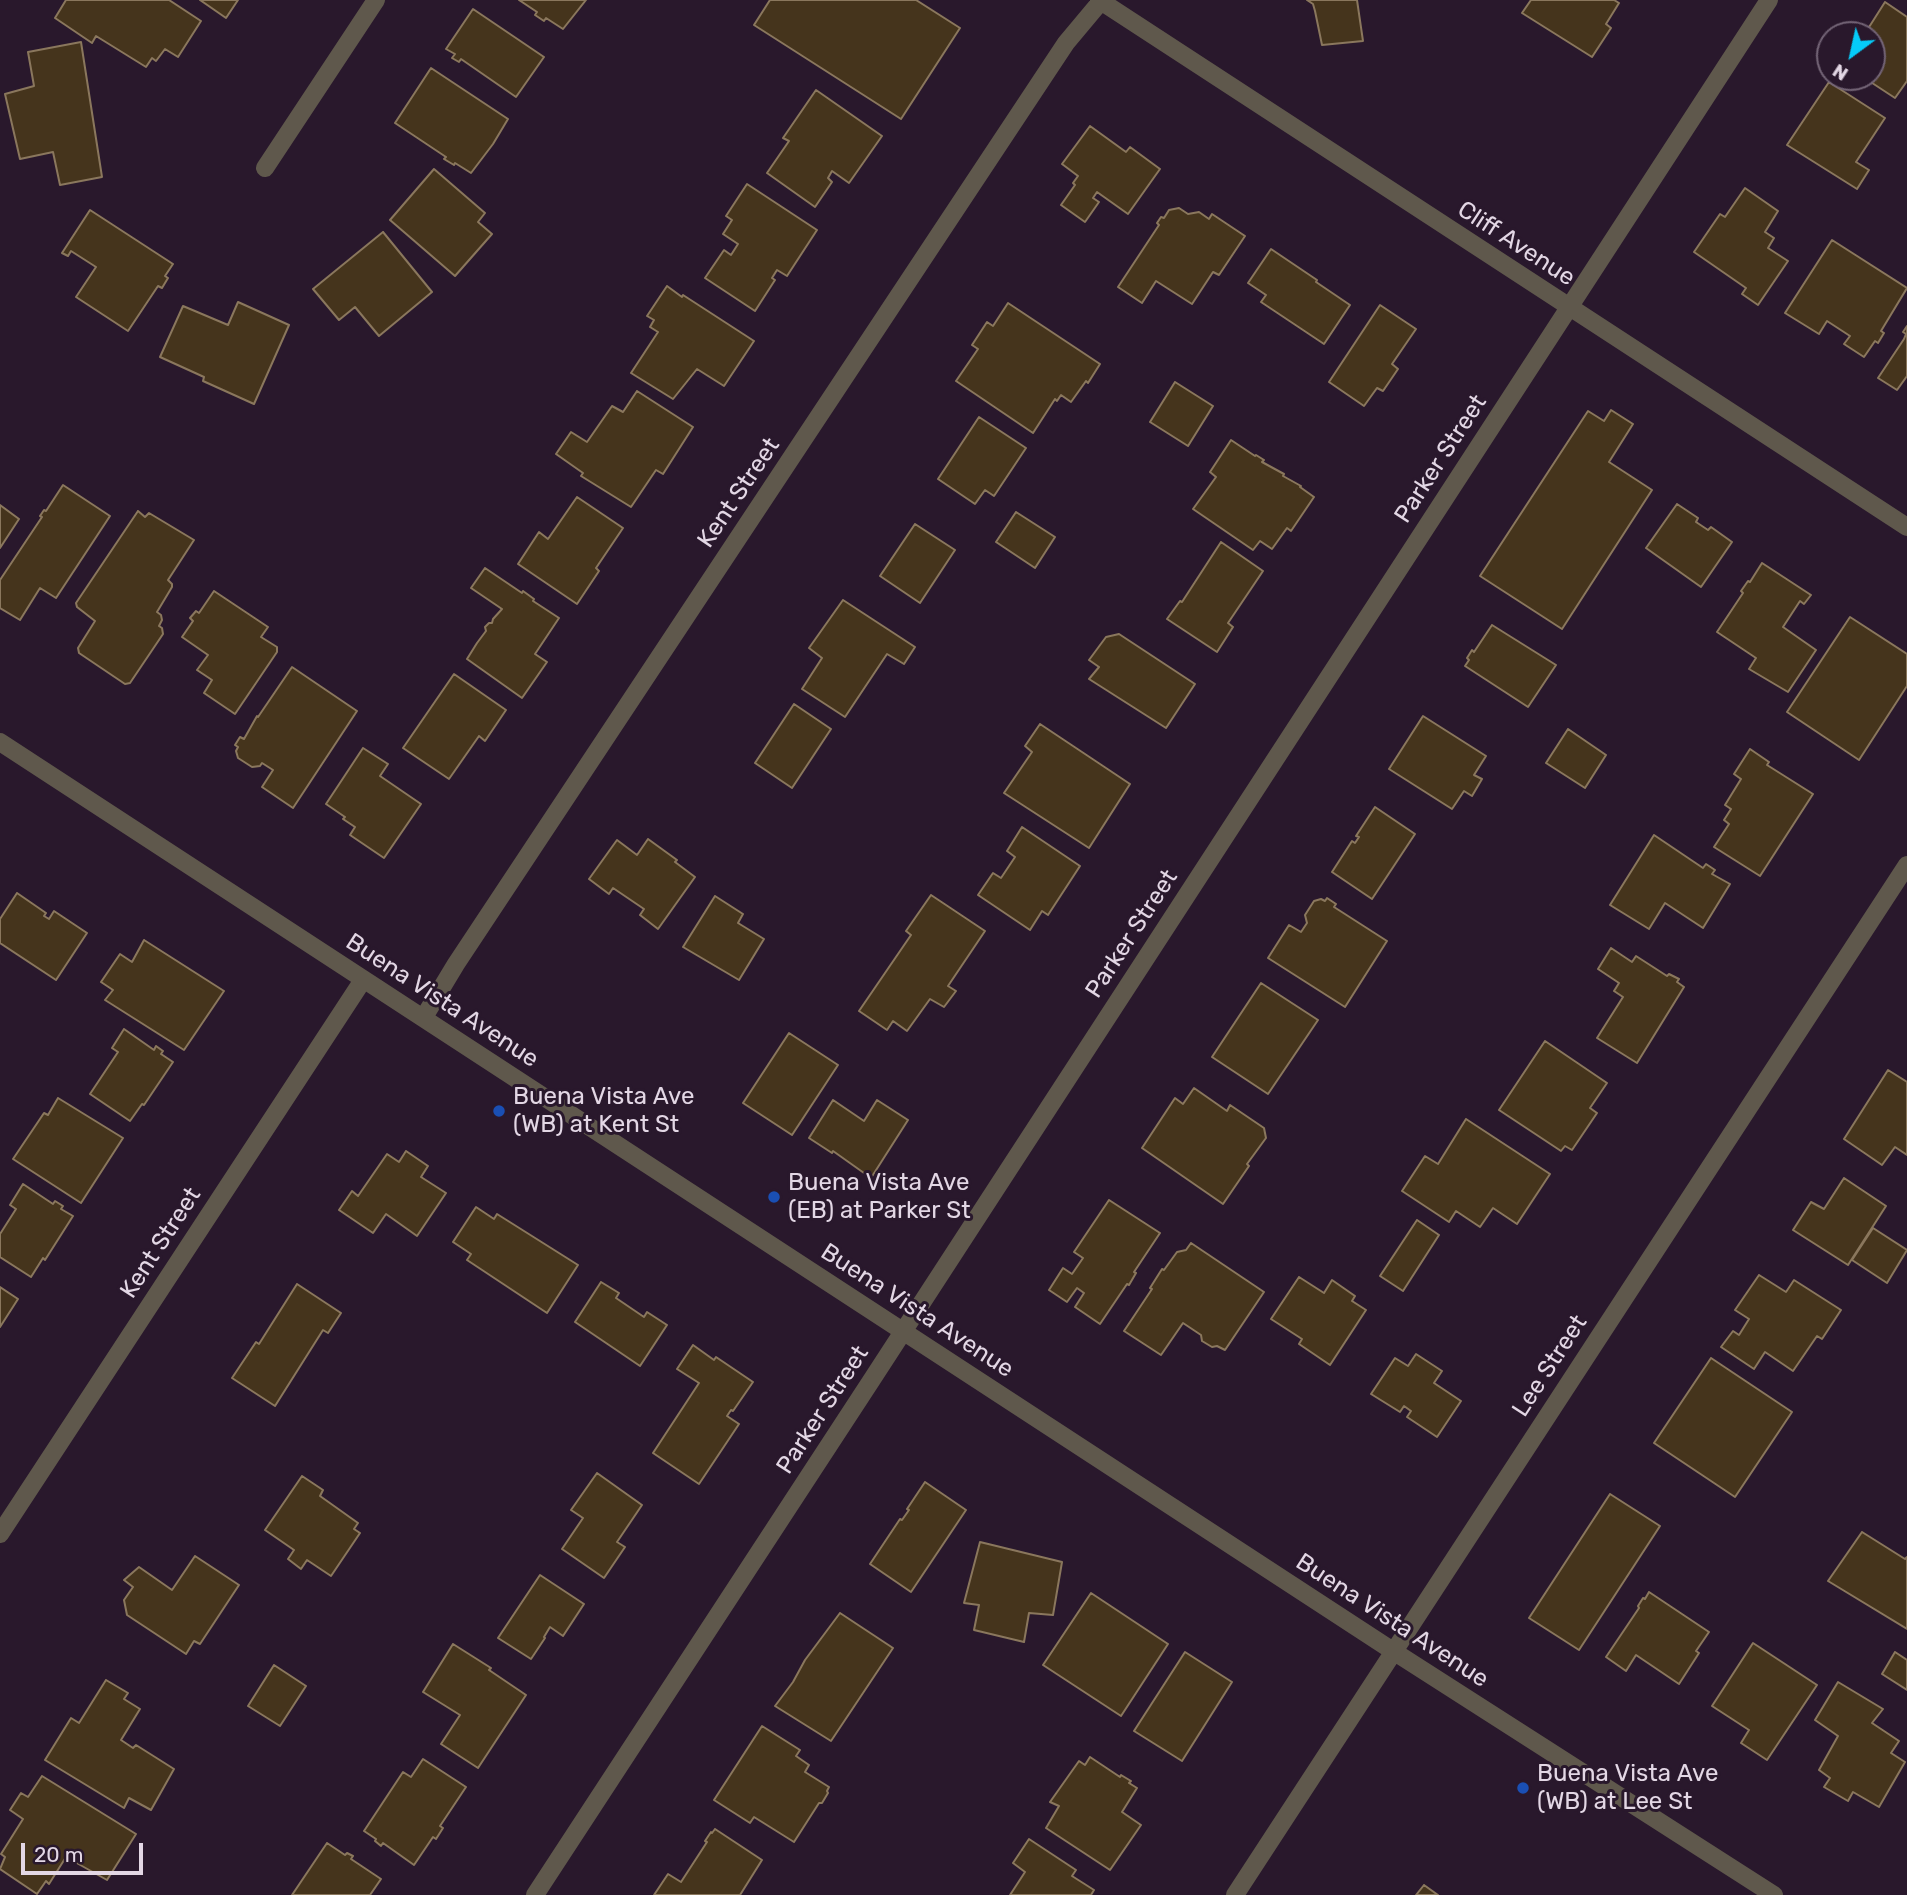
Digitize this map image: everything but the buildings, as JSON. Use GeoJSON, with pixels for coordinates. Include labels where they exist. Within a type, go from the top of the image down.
{"type":"FeatureCollection","features":[{"type":"Feature","properties":{"kind":"street"},"geometry":{"type":"LineString","coordinates":[[265,168],[376,0]]}},
{"type":"Feature","properties":{"kind":"street","name":"Cliff Avenue"},"geometry":{"type":"LineString","coordinates":[[1101,0],[1907,527]]}},
{"type":"Feature","properties":{"kind":"street","name":"Kent Street"},"geometry":{"type":"LineString","coordinates":[[424,1017],[464,952],[1059,55],[1101,0]]}},
{"type":"Feature","properties":{"kind":"street","name":"Parker Street"},"geometry":{"type":"LineString","coordinates":[[535,1895],[1769,0]]}},
{"type":"Feature","properties":{"kind":"street","name":"Buena Vista Avenue"},"geometry":{"type":"LineString","coordinates":[[0,742],[1393,1651],[1774,1895]]}},
{"type":"Feature","properties":{"kind":"street","name":"Lee Street"},"geometry":{"type":"LineString","coordinates":[[1235,1895],[1907,865]]}},
{"type":"Feature","properties":{"kind":"street","name":"Kent Street"},"geometry":{"type":"LineString","coordinates":[[0,1534],[363,980]]}},
{"type":"Feature","properties":{"kind":"place","name":"Buena Vista Ave (WB) at Kent St"},"geometry":{"type":"Point","coordinates":[499,1111]}},
{"type":"Feature","properties":{"kind":"place","name":"Buena Vista Ave (EB) at Parker St"},"geometry":{"type":"Point","coordinates":[774,1197]}},
{"type":"Feature","properties":{"kind":"place","name":"Buena Vista Ave (WB) at Lee St"},"geometry":{"type":"Point","coordinates":[1523,1788]}}]}
